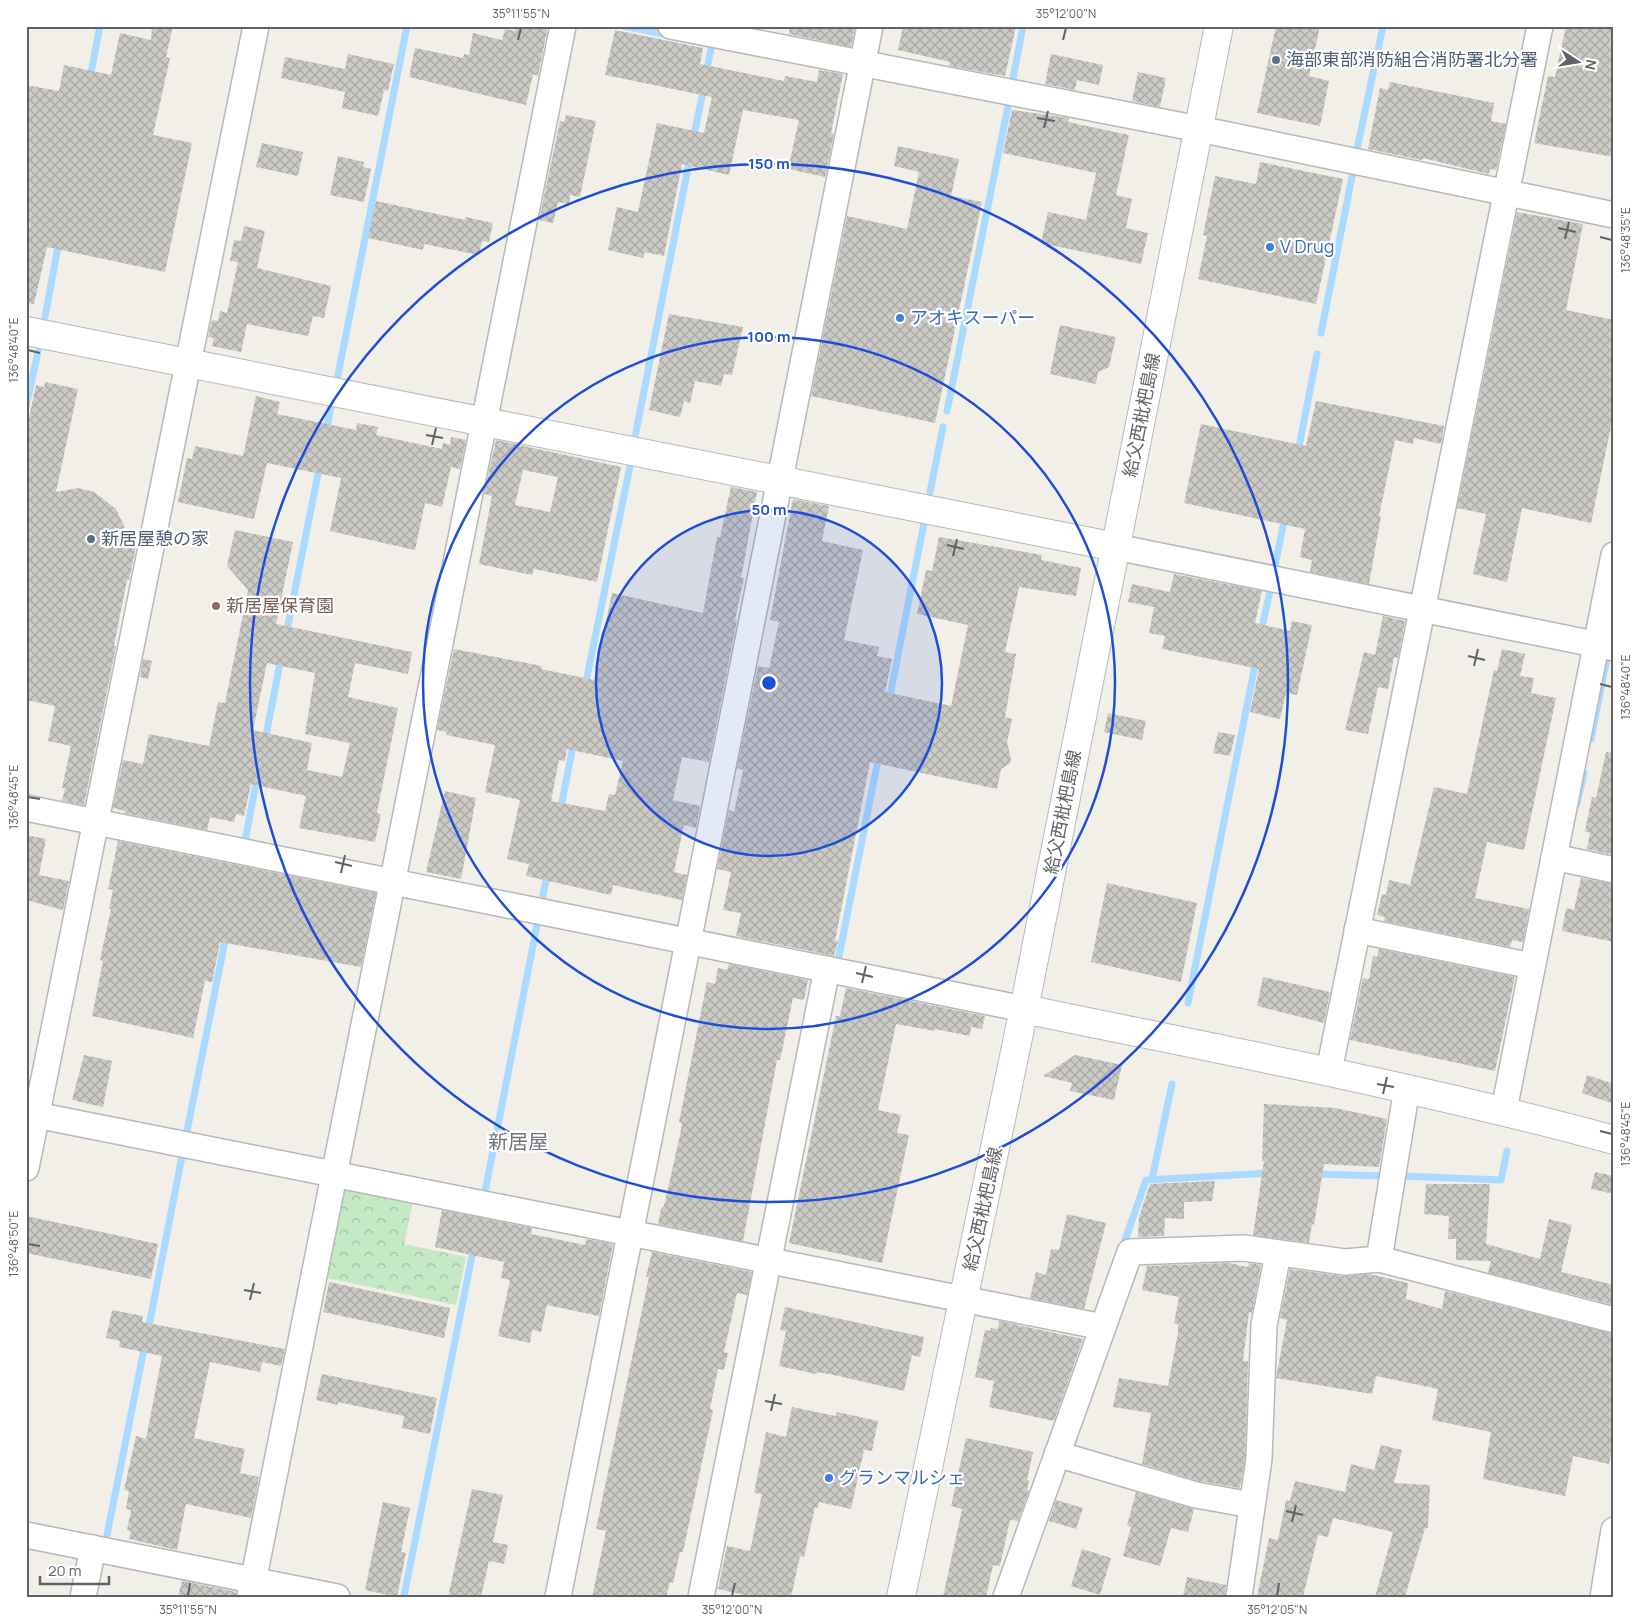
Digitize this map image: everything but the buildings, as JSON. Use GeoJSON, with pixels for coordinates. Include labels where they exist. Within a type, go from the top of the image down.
{"type":"FeatureCollection","features":[{"type":"Feature","properties":{"kind":"street"},"geometry":{"type":"LineString","coordinates":[[26,1168],[32,1114],[96,822],[256,26]]}},
{"type":"Feature","properties":{"kind":"street"},"geometry":{"type":"LineString","coordinates":[[252,1588],[563,26]]}},
{"type":"Feature","properties":{"kind":"street"},"geometry":{"type":"LineString","coordinates":[[671,26],[1199,129],[1614,215]]}},
{"type":"Feature","properties":{"kind":"street"},"geometry":{"type":"LineString","coordinates":[[558,1597],[870,26]]}},
{"type":"Feature","properties":{"kind":"street","name":"給父西枇杷島線"},"geometry":{"type":"LineString","coordinates":[[901,1597],[1024,1009],[1219,26]]}},
{"type":"Feature","properties":{"kind":"street"},"geometry":{"type":"LineString","coordinates":[[1329,1072],[1540,26]]}},
{"type":"Feature","properties":{"kind":"street"},"geometry":{"type":"LineString","coordinates":[[26,331],[1605,646]]}},
{"type":"Feature","properties":{"kind":"street"},"geometry":{"type":"LineString","coordinates":[[1504,1110],[1554,857],[1605,646],[1614,555]]}},
{"type":"Feature","properties":{"kind":"street"},"geometry":{"type":"LineString","coordinates":[[26,808],[1408,1088],[1504,1110],[1614,1140]]}},
{"type":"Feature","properties":{"kind":"street"},"geometry":{"type":"LineString","coordinates":[[1554,857],[1614,870]]}},
{"type":"Feature","properties":{"kind":"street"},"geometry":{"type":"LineString","coordinates":[[1358,930],[1532,966]]}},
{"type":"Feature","properties":{"kind":"street"},"geometry":{"type":"LineString","coordinates":[[701,1597],[827,969]]}},
{"type":"Feature","properties":{"kind":"street"},"geometry":{"type":"LineString","coordinates":[[1379,1259],[1408,1088]]}},
{"type":"Feature","properties":{"kind":"street"},"geometry":{"type":"LineString","coordinates":[[32,1114],[964,1301],[1103,1327]]}},
{"type":"Feature","properties":{"kind":"street"},"geometry":{"type":"LineString","coordinates":[[1006,1597],[1130,1252],[1244,1248],[1345,1262],[1379,1259],[1614,1320]]}},
{"type":"Feature","properties":{"kind":"street"},"geometry":{"type":"LineString","coordinates":[[1239,1597],[1259,1459],[1264,1325],[1278,1254]]}},
{"type":"Feature","properties":{"kind":"street"},"geometry":{"type":"LineString","coordinates":[[1057,1454],[1196,1495],[1252,1504]]}},
{"type":"Feature","properties":{"kind":"street"},"geometry":{"type":"LineString","coordinates":[[1603,1597],[1614,1530]]}},
{"type":"Feature","properties":{"kind":"street"},"geometry":{"type":"LineString","coordinates":[[26,1535],[93,1548],[252,1588],[337,1597]]}},
{"type":"Feature","properties":{"kind":"street"},"geometry":{"type":"LineString","coordinates":[[83,1597],[93,1548]]}},
{"type":"Feature","properties":{"kind":"green space"},"geometry":{"type":"Polygon","coordinates":[[[341,1182],[414,1197],[404,1244],[466,1257],[456,1305],[322,1277],[341,1182]]]}},
{"type":"Feature","properties":{"kind":"waterway"},"geometry":{"type":"LineString","coordinates":[[90,78],[100,26]]}},
{"type":"Feature","properties":{"kind":"waterway"},"geometry":{"type":"LineString","coordinates":[[338,375],[407,26]]}},
{"type":"Feature","properties":{"kind":"waterway"},"geometry":{"type":"LineString","coordinates":[[623,26],[670,35]]}},
{"type":"Feature","properties":{"kind":"waterway"},"geometry":{"type":"LineString","coordinates":[[1012,84],[1023,26]]}},
{"type":"Feature","properties":{"kind":"waterway"},"geometry":{"type":"LineString","coordinates":[[1356,154],[1383,26]]}},
{"type":"Feature","properties":{"kind":"waterway"},"geometry":{"type":"LineString","coordinates":[[706,74],[713,39]]}},
{"type":"Feature","properties":{"kind":"waterway"},"geometry":{"type":"LineString","coordinates":[[693,140],[704,87]]}},
{"type":"Feature","properties":{"kind":"waterway"},"geometry":{"type":"LineString","coordinates":[[947,411],[1009,101]]}},
{"type":"Feature","properties":{"kind":"waterway"},"geometry":{"type":"LineString","coordinates":[[635,437],[690,158]]}},
{"type":"Feature","properties":{"kind":"waterway"},"geometry":{"type":"LineString","coordinates":[[1321,333],[1353,172]]}},
{"type":"Feature","properties":{"kind":"waterway"},"geometry":{"type":"LineString","coordinates":[[45,317],[59,241]]}},
{"type":"Feature","properties":{"kind":"waterway"},"geometry":{"type":"LineString","coordinates":[[26,407],[38,352]]}},
{"type":"Feature","properties":{"kind":"waterway"},"geometry":{"type":"LineString","coordinates":[[1298,452],[1317,354]]}},
{"type":"Feature","properties":{"kind":"waterway"},"geometry":{"type":"LineString","coordinates":[[326,432],[331,406]]}},
{"type":"Feature","properties":{"kind":"waterway"},"geometry":{"type":"LineString","coordinates":[[930,492],[943,427]]}},
{"type":"Feature","properties":{"kind":"waterway"},"geometry":{"type":"LineString","coordinates":[[286,635],[320,464]]}},
{"type":"Feature","properties":{"kind":"waterway"},"geometry":{"type":"LineString","coordinates":[[585,687],[630,466]]}},
{"type":"Feature","properties":{"kind":"waterway"},"geometry":{"type":"LineString","coordinates":[[1275,566],[1285,516]]}},
{"type":"Feature","properties":{"kind":"waterway"},"geometry":{"type":"LineString","coordinates":[[889,701],[924,523]]}},
{"type":"Feature","properties":{"kind":"waterway"},"geometry":{"type":"LineString","coordinates":[[1261,632],[1270,591]]}},
{"type":"Feature","properties":{"kind":"waterway"},"geometry":{"type":"LineString","coordinates":[[265,741],[281,658]]}},
{"type":"Feature","properties":{"kind":"waterway"},"geometry":{"type":"LineString","coordinates":[[1188,1003],[1256,660]]}},
{"type":"Feature","properties":{"kind":"waterway"},"geometry":{"type":"LineString","coordinates":[[1591,739],[1606,663]]}},
{"type":"Feature","properties":{"kind":"waterway"},"geometry":{"type":"LineString","coordinates":[[560,812],[574,741]]}},
{"type":"Feature","properties":{"kind":"waterway"},"geometry":{"type":"LineString","coordinates":[[838,961],[879,755]]}},
{"type":"Feature","properties":{"kind":"waterway"},"geometry":{"type":"LineString","coordinates":[[1577,804],[1584,773]]}},
{"type":"Feature","properties":{"kind":"waterway"},"geometry":{"type":"LineString","coordinates":[[245,841],[257,778]]}},
{"type":"Feature","properties":{"kind":"waterway"},"geometry":{"type":"LineString","coordinates":[[542,900],[548,871]]}},
{"type":"Feature","properties":{"kind":"waterway"},"geometry":{"type":"LineString","coordinates":[[484,1197],[538,920]]}},
{"type":"Feature","properties":{"kind":"waterway"},"geometry":{"type":"LineString","coordinates":[[186,1136],[226,936]]}},
{"type":"Feature","properties":{"kind":"waterway"},"geometry":{"type":"LineString","coordinates":[[1152,1179],[1172,1084]]}},
{"type":"Feature","properties":{"kind":"waterway"},"geometry":{"type":"LineString","coordinates":[[148,1331],[183,1151]]}},
{"type":"Feature","properties":{"kind":"waterway"},"geometry":{"type":"LineString","coordinates":[[1403,1176],[1501,1180],[1507,1151]]}},
{"type":"Feature","properties":{"kind":"waterway"},"geometry":{"type":"LineString","coordinates":[[1122,1249],[1146,1180],[1270,1173]]}},
{"type":"Feature","properties":{"kind":"waterway"},"geometry":{"type":"LineString","coordinates":[[1313,1174],[1385,1176]]}},
{"type":"Feature","properties":{"kind":"waterway"},"geometry":{"type":"LineString","coordinates":[[404,1596],[474,1246]]}},
{"type":"Feature","properties":{"kind":"waterway"},"geometry":{"type":"LineString","coordinates":[[107,1535],[145,1344]]}},
{"type":"Feature","properties":{"kind":"place","name":"海部東部消防組合消防署北分署"},"geometry":{"type":"Point","coordinates":[1276,60]}},
{"type":"Feature","properties":{"kind":"place","name":"V Drug"},"geometry":{"type":"Point","coordinates":[1270,247]}},
{"type":"Feature","properties":{"kind":"place","name":"アオキスーパー"},"geometry":{"type":"Point","coordinates":[900,318]}},
{"type":"Feature","properties":{"kind":"place","name":"新居屋憩の家"},"geometry":{"type":"Point","coordinates":[91,539]}},
{"type":"Feature","properties":{"kind":"place","name":"新居屋保育園"},"geometry":{"type":"Point","coordinates":[216,606]}},
{"type":"Feature","properties":{"kind":"place","name":"グランマルシェ"},"geometry":{"type":"Point","coordinates":[829,1478]}},
{"type":"Feature","properties":{"kind":"district","name":"新居屋"},"geometry":{"type":"Point","coordinates":[518,1142]}}]}
